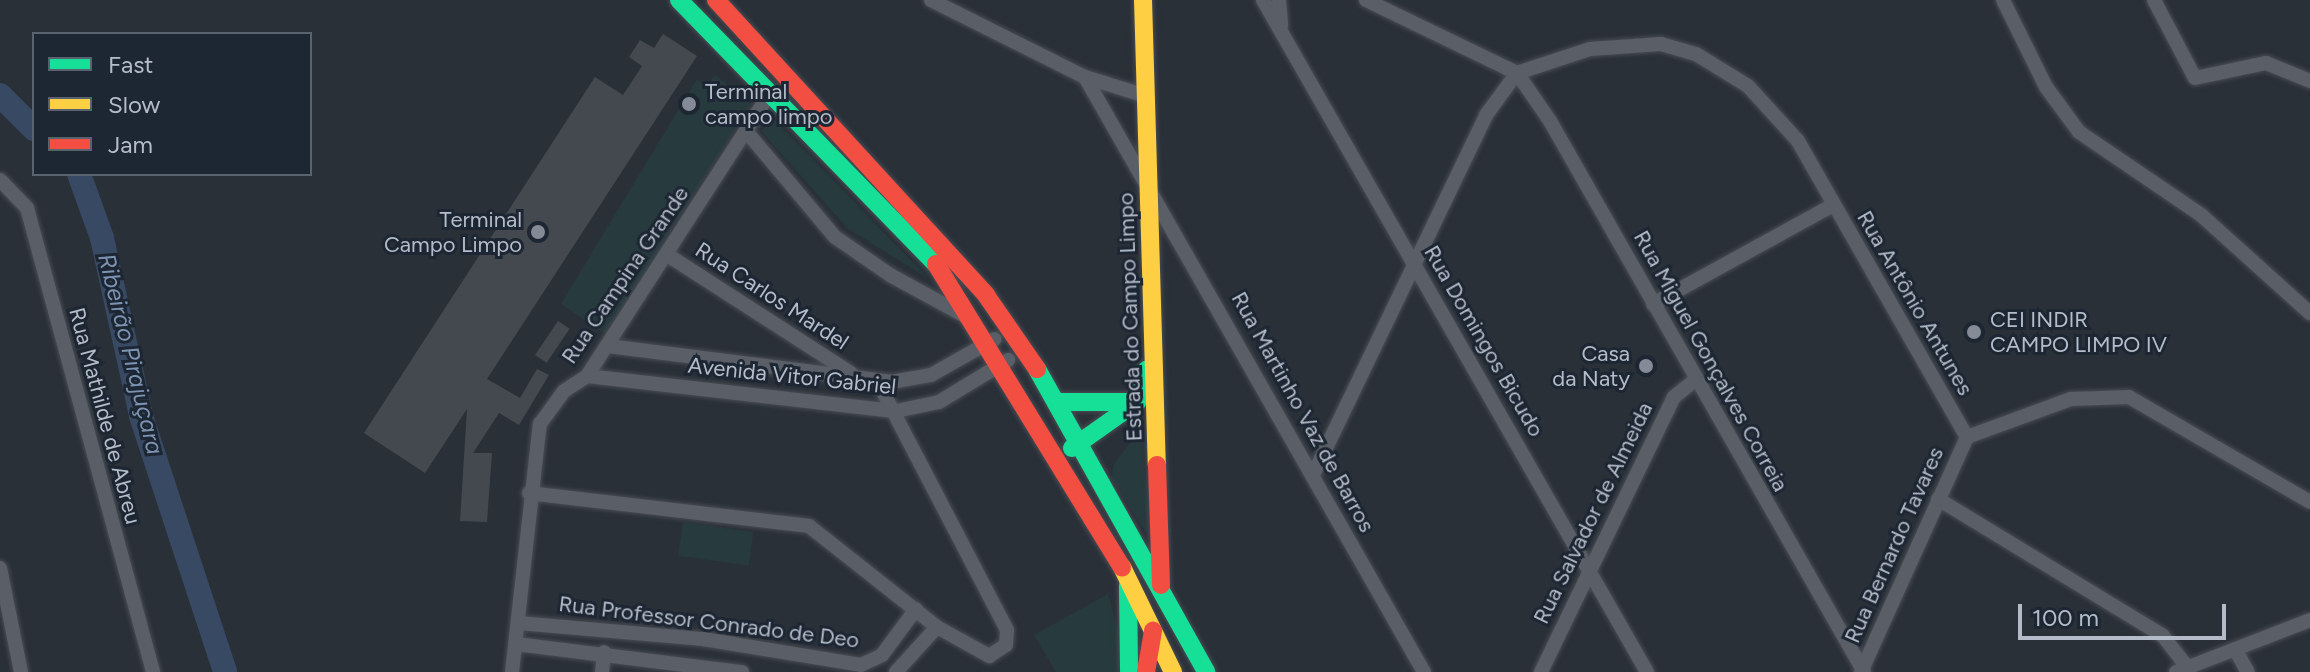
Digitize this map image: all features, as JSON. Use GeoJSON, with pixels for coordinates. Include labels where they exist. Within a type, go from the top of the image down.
{"type":"FeatureCollection","features":[{"type":"Feature","properties":{"kind":"main road"},"geometry":{"type":"LineString","coordinates":[[679,0],[738,65],[848,167],[960,293],[1006,361],[1101,524],[1173,672]]}},
{"type":"Feature","properties":{"kind":"main road"},"geometry":{"type":"LineString","coordinates":[[716,0],[946,247],[1011,330],[1083,441],[1206,672]]}},
{"type":"Feature","properties":{"kind":"main road","name":"Estrada do Campo Limpo"},"geometry":{"type":"LineString","coordinates":[[1142,0],[1141,95],[1161,525],[1161,592],[1146,672]]}},
{"type":"Feature","properties":{"kind":"main road"},"geometry":{"type":"LineString","coordinates":[[738,65],[791,80]]}},
{"type":"Feature","properties":{"kind":"main road","name":"Estrada do Campo Limpo"},"geometry":{"type":"LineString","coordinates":[[1062,455],[1137,402],[1148,379],[1146,181]]}},
{"type":"Feature","properties":{"kind":"main road"},"geometry":{"type":"LineString","coordinates":[[1060,402],[1137,402]]}},
{"type":"Feature","properties":{"kind":"main road"},"geometry":{"type":"LineString","coordinates":[[1101,524],[1116,537],[1137,542],[1161,525]]}},
{"type":"Feature","properties":{"kind":"main road"},"geometry":{"type":"LineString","coordinates":[[1127,574],[1129,672]]}},
{"type":"Feature","properties":{"kind":"street"},"geometry":{"type":"LineString","coordinates":[[931,0],[1085,77],[1141,95]]}},
{"type":"Feature","properties":{"kind":"street","name":"Rua Domingos Bicudo"},"geometry":{"type":"LineString","coordinates":[[1263,0],[1647,672]]}},
{"type":"Feature","properties":{"kind":"street","name":"Rua Domingos Bicudo"},"geometry":{"type":"LineString","coordinates":[[1279,0],[1282,33]]}},
{"type":"Feature","properties":{"kind":"street"},"geometry":{"type":"LineString","coordinates":[[1314,473],[1416,267],[1486,115],[1517,73],[1366,0]]}},
{"type":"Feature","properties":{"kind":"street"},"geometry":{"type":"LineString","coordinates":[[2003,0],[2046,87],[2079,132],[2201,215],[2310,313]]}},
{"type":"Feature","properties":{"kind":"street"},"geometry":{"type":"LineString","coordinates":[[2154,0],[2195,78],[2212,80],[2266,63],[2310,81]]}},
{"type":"Feature","properties":{"kind":"street","name":"Rua Antônio Antunes"},"geometry":{"type":"LineString","coordinates":[[1517,73],[1617,44],[1661,44],[1696,54],[1776,110],[1967,437]]}},
{"type":"Feature","properties":{"kind":"street","name":"Rua Miguel Gonçalves Correia"},"geometry":{"type":"LineString","coordinates":[[1517,73],[1550,121],[1694,381],[1862,671]]}},
{"type":"Feature","properties":{"kind":"street","name":"Rua Martinho Vaz de Barros"},"geometry":{"type":"LineString","coordinates":[[1085,77],[1314,473],[1424,672]]}},
{"type":"Feature","properties":{"kind":"street","name":"Rua Campina Grande"},"geometry":{"type":"LineString","coordinates":[[512,672],[529,493],[540,424],[557,398],[587,376],[608,346],[770,93]]}},
{"type":"Feature","properties":{"kind":"street"},"geometry":{"type":"LineString","coordinates":[[746,131],[835,237],[927,296],[981,324]]}},
{"type":"Feature","properties":{"kind":"street","name":"Rua Mathilde de Abreu"},"geometry":{"type":"LineString","coordinates":[[0,180],[27,208],[153,672]]}},
{"type":"Feature","properties":{"kind":"street"},"geometry":{"type":"LineString","coordinates":[[1653,304],[1833,205]]}},
{"type":"Feature","properties":{"kind":"street","name":"Rua Carlos Mardel"},"geometry":{"type":"LineString","coordinates":[[666,254],[855,375]]}},
{"type":"Feature","properties":{"kind":"street"},"geometry":{"type":"LineString","coordinates":[[927,296],[960,293]]}},
{"type":"Feature","properties":{"kind":"street","name":"Avenida Vitor Gabriel"},"geometry":{"type":"LineString","coordinates":[[608,346],[877,380],[931,375],[1011,330]]}},
{"type":"Feature","properties":{"kind":"street","name":"Avenida Vitor Gabriel"},"geometry":{"type":"LineString","coordinates":[[587,376],[896,411],[939,402],[1024,349]]}},
{"type":"Feature","properties":{"kind":"street"},"geometry":{"type":"LineString","coordinates":[[529,493],[809,526],[937,627],[983,655],[1008,641],[982,575],[877,380]]}},
{"type":"Feature","properties":{"kind":"street","name":"Rua Salvador de Almeida"},"geometry":{"type":"LineString","coordinates":[[1541,672],[1674,397],[1694,381]]}},
{"type":"Feature","properties":{"kind":"street"},"geometry":{"type":"LineString","coordinates":[[1967,437],[2071,399],[2129,397],[2309,498]]}},
{"type":"Feature","properties":{"kind":"street","name":"Rua Bernardo Tavares"},"geometry":{"type":"LineString","coordinates":[[1862,671],[1967,437]]}},
{"type":"Feature","properties":{"kind":"street"},"geometry":{"type":"LineString","coordinates":[[1938,499],[2163,636],[2182,670],[2310,620]]}},
{"type":"Feature","properties":{"kind":"street"},"geometry":{"type":"LineString","coordinates":[[0,568],[21,672]]}},
{"type":"Feature","properties":{"kind":"street","name":"Rua Professor Conrado de Deo"},"geometry":{"type":"LineString","coordinates":[[519,623],[703,639],[844,667],[870,664],[916,609]]}},
{"type":"Feature","properties":{"kind":"street"},"geometry":{"type":"LineString","coordinates":[[896,672],[937,627]]}},
{"type":"Feature","properties":{"kind":"street","name":"Rua Professor Conrado de Deo"},"geometry":{"type":"LineString","coordinates":[[516,644],[604,652],[703,669],[742,672]]}},
{"type":"Feature","properties":{"kind":"street"},"geometry":{"type":"LineString","coordinates":[[2235,649],[2248,672]]}},
{"type":"Feature","properties":{"kind":"street"},"geometry":{"type":"LineString","coordinates":[[602,672],[604,652]]}},
{"type":"Feature","properties":{"kind":"green space"},"geometry":{"type":"Polygon","coordinates":[[[715,75],[751,104],[605,334],[561,304],[697,79],[706,87],[715,75]]]}},
{"type":"Feature","properties":{"kind":"green space"},"geometry":{"type":"Polygon","coordinates":[[[773,118],[928,278],[848,229],[761,131],[773,118]]]}},
{"type":"Feature","properties":{"kind":"green space"},"geometry":{"type":"Polygon","coordinates":[[[1141,429],[1149,529],[1146,533],[1111,478],[1114,464],[1141,429]]]}},
{"type":"Feature","properties":{"kind":"green space"},"geometry":{"type":"Polygon","coordinates":[[[683,522],[753,532],[749,566],[678,556],[683,522]]]}},
{"type":"Feature","properties":{"kind":"green space"},"geometry":{"type":"Polygon","coordinates":[[[1108,594],[1121,640],[1118,672],[1056,672],[1034,635],[1108,594]]]}},
{"type":"Feature","properties":{"kind":"building","name":"Terminal Campo Limpo"},"geometry":{"type":"Polygon","coordinates":[[[663,34],[697,56],[487,379],[520,398],[537,369],[549,375],[519,425],[499,413],[473,453],[492,453],[487,522],[460,521],[467,409],[425,473],[364,433],[595,77],[623,95],[642,66],[629,57],[640,40],[654,48],[663,34]]]}},
{"type":"Feature","properties":{"kind":"building"},"geometry":{"type":"Polygon","coordinates":[[[558,321],[570,329],[547,363],[535,355],[558,321]]]}},
{"type":"Feature","properties":{"kind":"waterway","name":"Ribeirão Pirajuçara"},"geometry":{"type":"LineString","coordinates":[[0,95],[32,127]]}},
{"type":"Feature","properties":{"kind":"waterway","name":"Ribeirão Pirajuçara"},"geometry":{"type":"LineString","coordinates":[[80,176],[102,238],[141,416],[225,672]]}},
{"type":"Feature","properties":{"kind":"traffic: fast"},"geometry":{"type":"LineString","coordinates":[[679,0],[936,264]]}},
{"type":"Feature","properties":{"kind":"traffic: fast"},"geometry":{"type":"LineString","coordinates":[[1037,369],[1206,672]]}},
{"type":"Feature","properties":{"kind":"traffic: fast"},"geometry":{"type":"LineString","coordinates":[[1072,448],[1137,402],[1147,370]]}},
{"type":"Feature","properties":{"kind":"traffic: fast"},"geometry":{"type":"LineString","coordinates":[[1060,402],[1137,402]]}},
{"type":"Feature","properties":{"kind":"traffic: fast"},"geometry":{"type":"LineString","coordinates":[[1128,586],[1129,672]]}},
{"type":"Feature","properties":{"kind":"traffic: slow"},"geometry":{"type":"LineString","coordinates":[[1143,0],[1157,465]]}},
{"type":"Feature","properties":{"kind":"traffic: slow"},"geometry":{"type":"LineString","coordinates":[[1122,567],[1173,672]]}},
{"type":"Feature","properties":{"kind":"traffic: jam"},"geometry":{"type":"LineString","coordinates":[[716,0],[986,295],[1037,369]]}},
{"type":"Feature","properties":{"kind":"traffic: jam"},"geometry":{"type":"LineString","coordinates":[[936,264],[1122,567]]}},
{"type":"Feature","properties":{"kind":"traffic: jam"},"geometry":{"type":"LineString","coordinates":[[1157,465],[1161,585]]}},
{"type":"Feature","properties":{"kind":"traffic: jam"},"geometry":{"type":"LineString","coordinates":[[1146,672],[1153,631]]}},
{"type":"Feature","properties":{"kind":"place","name":"Terminal campo limpo"},"geometry":{"type":"Point","coordinates":[689,104]}},
{"type":"Feature","properties":{"kind":"place","name":"Terminal Campo Limpo"},"geometry":{"type":"Point","coordinates":[538,232]}},
{"type":"Feature","properties":{"kind":"place","name":"CEI INDIR CAMPO LIMPO IV"},"geometry":{"type":"Point","coordinates":[1974,332]}},
{"type":"Feature","properties":{"kind":"place","name":"Casa da Naty"},"geometry":{"type":"Point","coordinates":[1646,366]}}]}
